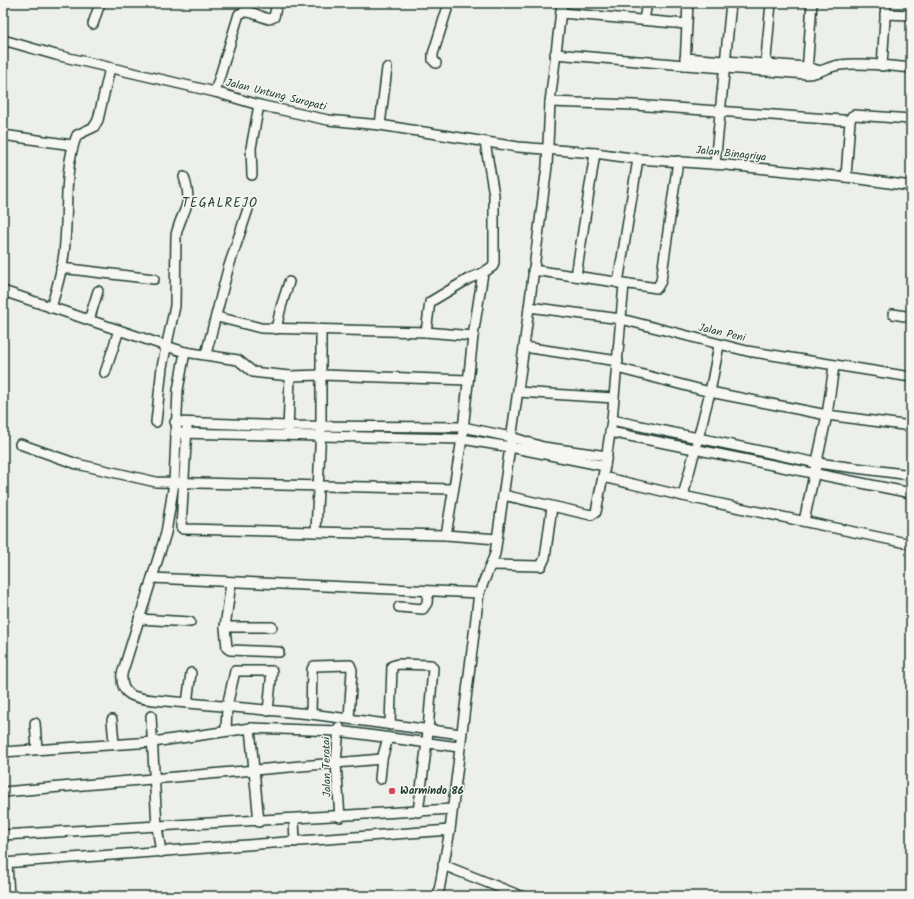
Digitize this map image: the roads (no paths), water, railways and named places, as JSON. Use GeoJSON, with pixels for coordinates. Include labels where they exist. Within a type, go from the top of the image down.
{"type":"FeatureCollection","features":[{"type":"Feature","properties":{"kind":"street"},"geometry":{"type":"LineString","coordinates":[[93,24],[100,3]]}},
{"type":"Feature","properties":{"kind":"street"},"geometry":{"type":"LineString","coordinates":[[215,92],[239,14],[244,11],[269,19],[274,17],[277,3]]}},
{"type":"Feature","properties":{"kind":"street"},"geometry":{"type":"LineString","coordinates":[[436,63],[433,60],[433,54],[449,3]]}},
{"type":"Feature","properties":{"kind":"street"},"geometry":{"type":"LineString","coordinates":[[438,896],[450,830],[479,593],[491,565],[497,539],[518,392],[548,149],[550,102],[562,3]]}},
{"type":"Feature","properties":{"kind":"street"},"geometry":{"type":"LineString","coordinates":[[644,20],[647,3]]}},
{"type":"Feature","properties":{"kind":"street"},"geometry":{"type":"LineString","coordinates":[[685,62],[688,3]]}},
{"type":"Feature","properties":{"kind":"street"},"geometry":{"type":"LineString","coordinates":[[716,164],[731,3]]}},
{"type":"Feature","properties":{"kind":"street"},"geometry":{"type":"LineString","coordinates":[[765,67],[771,3]]}},
{"type":"Feature","properties":{"kind":"street"},"geometry":{"type":"LineString","coordinates":[[807,70],[812,3]]}},
{"type":"Feature","properties":{"kind":"street"},"geometry":{"type":"LineString","coordinates":[[882,66],[886,3]]}},
{"type":"Feature","properties":{"kind":"street"},"geometry":{"type":"LineString","coordinates":[[561,13],[686,24]]}},
{"type":"Feature","properties":{"kind":"street"},"geometry":{"type":"LineString","coordinates":[[885,14],[911,15]]}},
{"type":"Feature","properties":{"kind":"street","name":"Jalan Untung Suropati"},"geometry":{"type":"LineString","coordinates":[[3,40],[110,68],[215,92],[259,105],[328,120],[380,125],[485,142],[548,149]]}},
{"type":"Feature","properties":{"kind":"street"},"geometry":{"type":"LineString","coordinates":[[555,54],[726,64],[822,72],[838,65],[911,68]]}},
{"type":"Feature","properties":{"kind":"street"},"geometry":{"type":"LineString","coordinates":[[51,308],[61,268],[65,243],[72,145],[76,135],[94,127],[98,120],[110,68]]}},
{"type":"Feature","properties":{"kind":"street"},"geometry":{"type":"LineString","coordinates":[[380,125],[387,68]]}},
{"type":"Feature","properties":{"kind":"street"},"geometry":{"type":"LineString","coordinates":[[550,102],[850,120]]}},
{"type":"Feature","properties":{"kind":"street"},"geometry":{"type":"LineString","coordinates":[[252,175],[251,148],[259,105]]}},
{"type":"Feature","properties":{"kind":"street"},"geometry":{"type":"LineString","coordinates":[[846,177],[850,120],[852,116],[911,119]]}},
{"type":"Feature","properties":{"kind":"street"},"geometry":{"type":"LineString","coordinates":[[3,135],[72,145]]}},
{"type":"Feature","properties":{"kind":"street"},"geometry":{"type":"LineString","coordinates":[[426,332],[430,302],[493,266],[495,220],[494,195],[485,142]]}},
{"type":"Feature","properties":{"kind":"street","name":"Jalan Binagriya"},"geometry":{"type":"LineString","coordinates":[[548,149],[595,153],[638,159],[716,164],[846,177],[911,186]]}},
{"type":"Feature","properties":{"kind":"street"},"geometry":{"type":"LineString","coordinates":[[576,276],[595,153]]}},
{"type":"Feature","properties":{"kind":"street"},"geometry":{"type":"LineString","coordinates":[[503,495],[591,515],[596,512],[612,420],[618,365],[621,319],[621,283],[638,159]]}},
{"type":"Feature","properties":{"kind":"street"},"geometry":{"type":"LineString","coordinates":[[533,270],[651,288],[659,286],[678,161]]}},
{"type":"Feature","properties":{"kind":"street"},"geometry":{"type":"LineString","coordinates":[[156,422],[175,306],[176,235],[178,226],[188,205],[189,198],[184,177]]}},
{"type":"Feature","properties":{"kind":"street"},"geometry":{"type":"LineString","coordinates":[[206,354],[217,317],[228,269],[248,208]]}},
{"type":"Feature","properties":{"kind":"street"},"geometry":{"type":"LineString","coordinates":[[61,268],[154,279]]}},
{"type":"Feature","properties":{"kind":"street"},"geometry":{"type":"LineString","coordinates":[[446,535],[462,439],[473,336],[483,273]]}},
{"type":"Feature","properties":{"kind":"street"},"geometry":{"type":"LineString","coordinates":[[276,329],[280,307],[289,282]]}},
{"type":"Feature","properties":{"kind":"street"},"geometry":{"type":"LineString","coordinates":[[3,291],[168,347],[238,360],[253,372],[290,376],[322,375],[468,380]]}},
{"type":"Feature","properties":{"kind":"street"},"geometry":{"type":"LineString","coordinates":[[90,320],[98,291]]}},
{"type":"Feature","properties":{"kind":"street","name":"Jalan Peni"},"geometry":{"type":"LineString","coordinates":[[529,307],[621,319],[720,345],[834,366],[911,377]]}},
{"type":"Feature","properties":{"kind":"street"},"geometry":{"type":"LineString","coordinates":[[893,314],[911,317]]}},
{"type":"Feature","properties":{"kind":"street"},"geometry":{"type":"LineString","coordinates":[[217,317],[245,326],[276,329],[426,332],[473,336]]}},
{"type":"Feature","properties":{"kind":"street"},"geometry":{"type":"LineString","coordinates":[[105,373],[119,330]]}},
{"type":"Feature","properties":{"kind":"street"},"geometry":{"type":"LineString","coordinates":[[316,532],[321,426],[321,330]]}},
{"type":"Feature","properties":{"kind":"street"},"geometry":{"type":"LineString","coordinates":[[683,496],[710,392],[720,345]]}},
{"type":"Feature","properties":{"kind":"street"},"geometry":{"type":"LineString","coordinates":[[524,347],[618,365],[710,392],[827,415],[911,426]]}},
{"type":"Feature","properties":{"kind":"street"},"geometry":{"type":"LineString","coordinates":[[183,351],[175,422],[172,483],[166,533],[122,674],[121,684],[124,690],[139,698],[187,703],[227,710],[311,714],[388,738],[460,747]]}},
{"type":"Feature","properties":{"kind":"street"},"geometry":{"type":"LineString","coordinates":[[804,521],[827,415],[834,366]]}},
{"type":"Feature","properties":{"kind":"street"},"geometry":{"type":"LineString","coordinates":[[288,436],[290,376]]}},
{"type":"Feature","properties":{"kind":"street"},"geometry":{"type":"LineString","coordinates":[[518,392],[614,398]]}},
{"type":"Feature","properties":{"kind":"street"},"geometry":{"type":"LineString","coordinates":[[612,420],[698,440],[817,463],[911,475]]}},
{"type":"Feature","properties":{"kind":"street"},"geometry":{"type":"LineString","coordinates":[[175,422],[288,426],[463,428],[510,442],[605,466]]}},
{"type":"Feature","properties":{"kind":"street"},"geometry":{"type":"LineString","coordinates":[[187,422],[181,527],[183,529],[446,535],[497,539]]}},
{"type":"Feature","properties":{"kind":"street"},"geometry":{"type":"LineString","coordinates":[[175,432],[288,436],[462,439],[510,442]]}},
{"type":"Feature","properties":{"kind":"street"},"geometry":{"type":"LineString","coordinates":[[610,432],[911,493]]}},
{"type":"Feature","properties":{"kind":"street"},"geometry":{"type":"LineString","coordinates":[[20,444],[77,464],[156,482],[184,484],[453,489]]}},
{"type":"Feature","properties":{"kind":"street"},"geometry":{"type":"LineString","coordinates":[[542,450],[606,456]]}},
{"type":"Feature","properties":{"kind":"street"},"geometry":{"type":"LineString","coordinates":[[603,477],[683,496],[911,544]]}},
{"type":"Feature","properties":{"kind":"street"},"geometry":{"type":"LineString","coordinates":[[491,565],[541,566],[544,563],[552,507]]}},
{"type":"Feature","properties":{"kind":"street"},"geometry":{"type":"LineString","coordinates":[[152,578],[231,583],[479,593]]}},
{"type":"Feature","properties":{"kind":"street"},"geometry":{"type":"LineString","coordinates":[[231,583],[225,627],[226,646],[230,650],[279,652]]}},
{"type":"Feature","properties":{"kind":"street"},"geometry":{"type":"LineString","coordinates":[[399,607],[423,609],[427,603],[428,592]]}},
{"type":"Feature","properties":{"kind":"street"},"geometry":{"type":"LineString","coordinates":[[139,619],[190,622]]}},
{"type":"Feature","properties":{"kind":"street"},"geometry":{"type":"LineString","coordinates":[[225,627],[272,627]]}},
{"type":"Feature","properties":{"kind":"street"},"geometry":{"type":"LineString","coordinates":[[390,725],[392,666],[398,664],[431,666],[433,668],[427,742],[418,812]]}},
{"type":"Feature","properties":{"kind":"street","name":"Jalan Teratai"},"geometry":{"type":"LineString","coordinates":[[311,714],[312,669],[314,666],[350,665],[352,670],[341,723],[336,763],[340,817]]}},
{"type":"Feature","properties":{"kind":"street"},"geometry":{"type":"LineString","coordinates":[[226,731],[227,710],[235,671],[272,671],[273,674],[268,711]]}},
{"type":"Feature","properties":{"kind":"street"},"geometry":{"type":"LineString","coordinates":[[187,703],[191,673]]}},
{"type":"Feature","properties":{"kind":"street"},"geometry":{"type":"LineString","coordinates":[[151,716],[156,827],[161,852]]}},
{"type":"Feature","properties":{"kind":"street"},"geometry":{"type":"LineString","coordinates":[[112,720],[114,744]]}},
{"type":"Feature","properties":{"kind":"street"},"geometry":{"type":"LineString","coordinates":[[35,723],[37,749]]}},
{"type":"Feature","properties":{"kind":"street"},"geometry":{"type":"LineString","coordinates":[[3,752],[153,742],[250,728],[341,723],[390,725],[461,734]]}},
{"type":"Feature","properties":{"kind":"street"},"geometry":{"type":"LineString","coordinates":[[250,728],[258,822]]}},
{"type":"Feature","properties":{"kind":"street"},"geometry":{"type":"LineString","coordinates":[[380,779],[382,759],[388,738]]}},
{"type":"Feature","properties":{"kind":"street"},"geometry":{"type":"LineString","coordinates":[[3,792],[382,759]]}},
{"type":"Feature","properties":{"kind":"street"},"geometry":{"type":"LineString","coordinates":[[3,835],[294,820],[452,810]]}},
{"type":"Feature","properties":{"kind":"street"},"geometry":{"type":"LineString","coordinates":[[294,820],[295,842]]}},
{"type":"Feature","properties":{"kind":"street"},"geometry":{"type":"LineString","coordinates":[[9,896],[5,863],[450,830]]}},
{"type":"Feature","properties":{"kind":"street"},"geometry":{"type":"LineString","coordinates":[[443,865],[521,896]]}},
{"type":"Feature","properties":{"kind":"place","name":"Warmindo 86"},"geometry":{"type":"Point","coordinates":[392,791]}},
{"type":"Feature","properties":{"kind":"district","name":"TEGALREJO"},"geometry":{"type":"Point","coordinates":[220,203]}}]}
